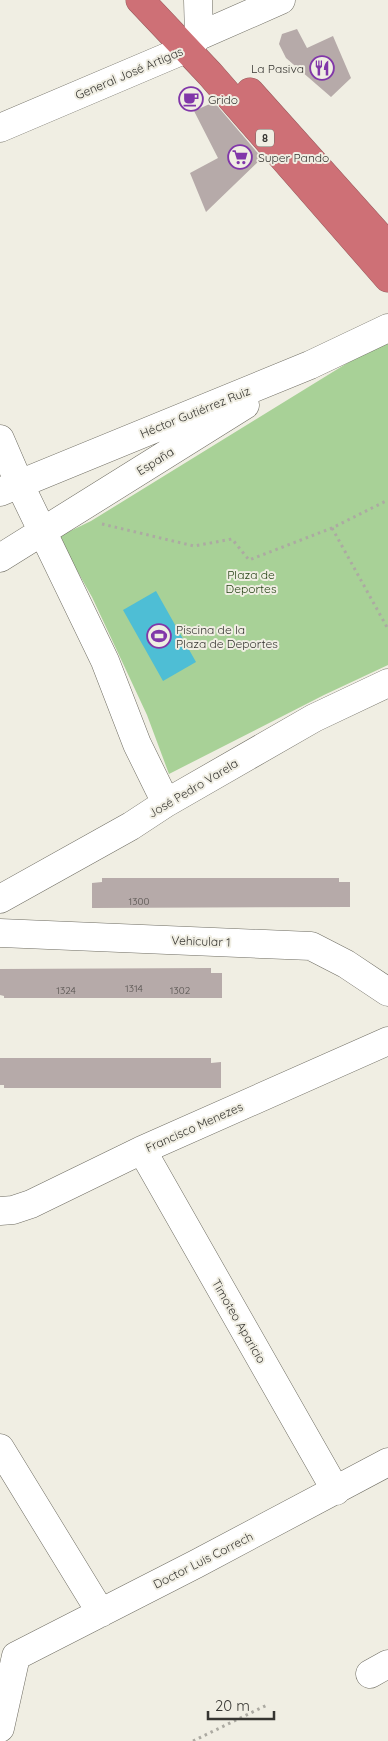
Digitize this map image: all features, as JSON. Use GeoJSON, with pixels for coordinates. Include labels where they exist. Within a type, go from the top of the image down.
{"type":"FeatureCollection","features":[{"type":"Feature","properties":{"kind":"highway","name":"8"},"geometry":{"type":"LineString","coordinates":[[140,0],[193,43],[388,246]]}},
{"type":"Feature","properties":{"kind":"highway","name":"8"},"geometry":{"type":"LineString","coordinates":[[165,0],[193,43],[388,278]]}},
{"type":"Feature","properties":{"kind":"street"},"geometry":{"type":"LineString","coordinates":[[193,43],[198,0]]}},
{"type":"Feature","properties":{"kind":"street","name":"General José Artigas"},"geometry":{"type":"LineString","coordinates":[[0,128],[193,43],[281,0]]}},
{"type":"Feature","properties":{"kind":"street","name":"Héctor Gutiérrez Ruiz"},"geometry":{"type":"LineString","coordinates":[[9,487],[310,365],[388,328]]}},
{"type":"Feature","properties":{"kind":"street","name":"España"},"geometry":{"type":"LineString","coordinates":[[0,558],[310,365]]}},
{"type":"Feature","properties":{"kind":"street"},"geometry":{"type":"LineString","coordinates":[[0,439],[9,487],[44,532],[105,661],[137,744],[166,803]]}},
{"type":"Feature","properties":{"kind":"street","name":"José Pedro Varela"},"geometry":{"type":"LineString","coordinates":[[0,899],[131,826],[166,803],[314,718],[388,683]]}},
{"type":"Feature","properties":{"kind":"street","name":"Vehicular 1"},"geometry":{"type":"LineString","coordinates":[[0,932],[311,946],[346,964],[388,992]]}},
{"type":"Feature","properties":{"kind":"street","name":"Francisco Menezes"},"geometry":{"type":"LineString","coordinates":[[0,1212],[31,1204],[142,1150],[388,1040]]}},
{"type":"Feature","properties":{"kind":"street","name":"Timoteo Aparicio"},"geometry":{"type":"LineString","coordinates":[[142,1150],[336,1491]]}},
{"type":"Feature","properties":{"kind":"street"},"geometry":{"type":"LineString","coordinates":[[0,1448],[101,1613]]}},
{"type":"Feature","properties":{"kind":"street","name":"Doctor Luis Correch"},"geometry":{"type":"LineString","coordinates":[[8,1656],[101,1613],[388,1462]]}},
{"type":"Feature","properties":{"kind":"street"},"geometry":{"type":"LineString","coordinates":[[0,1728],[8,1656]]}},
{"type":"Feature","properties":{"kind":"path"},"geometry":{"type":"LineString","coordinates":[[74,511],[91,521],[194,546],[232,539],[249,560],[332,528],[388,500]]}},
{"type":"Feature","properties":{"kind":"path"},"geometry":{"type":"LineString","coordinates":[[332,528],[388,629]]}},
{"type":"Feature","properties":{"kind":"path"},"geometry":{"type":"LineString","coordinates":[[192,1741],[267,1705]]}},
{"type":"Feature","properties":{"kind":"green space","name":"Plaza de Deportes"},"geometry":{"type":"Polygon","coordinates":[[[388,338],[388,665],[324,695],[169,774],[147,715],[92,597],[58,537],[91,521],[388,338]]]}},
{"type":"Feature","properties":{"kind":"water","name":"Piscina de la Plaza de Deportes"},"geometry":{"type":"Polygon","coordinates":[[[156,591],[196,662],[163,681],[123,610],[156,591]]]}},
{"type":"Feature","properties":{"kind":"building","name":"La Pasiva"},"geometry":{"type":"Polygon","coordinates":[[[297,29],[307,48],[333,36],[351,78],[331,97],[286,58],[279,44],[282,34],[297,29]]]}},
{"type":"Feature","properties":{"kind":"building","name":"Super Pando"},"geometry":{"type":"Polygon","coordinates":[[[214,102],[262,158],[206,212],[190,173],[218,158],[194,111],[214,102]]]}},
{"type":"Feature","properties":{"kind":"building"},"geometry":{"type":"Polygon","coordinates":[[[102,878],[339,878],[339,882],[350,882],[350,907],[92,908],[92,883],[102,882],[102,878]]]}},
{"type":"Feature","properties":{"kind":"building"},"geometry":{"type":"Polygon","coordinates":[[[211,968],[211,973],[222,973],[222,998],[4,998],[4,996],[0,995],[0,969],[211,968]]]}},
{"type":"Feature","properties":{"kind":"building"},"geometry":{"type":"Polygon","coordinates":[[[0,1058],[211,1058],[211,1063],[221,1062],[221,1088],[4,1088],[4,1085],[0,1085],[0,1058]]]}},
{"type":"Feature","properties":{"kind":"place","name":"La Pasiva"},"geometry":{"type":"Point","coordinates":[322,68]}},
{"type":"Feature","properties":{"kind":"place","name":"Grido"},"geometry":{"type":"Point","coordinates":[191,99]}},
{"type":"Feature","properties":{"kind":"place","name":"Super Pando"},"geometry":{"type":"Point","coordinates":[240,157]}},
{"type":"Feature","properties":{"kind":"place","name":"Piscina de la Plaza de Deportes"},"geometry":{"type":"Point","coordinates":[159,636]}}]}
